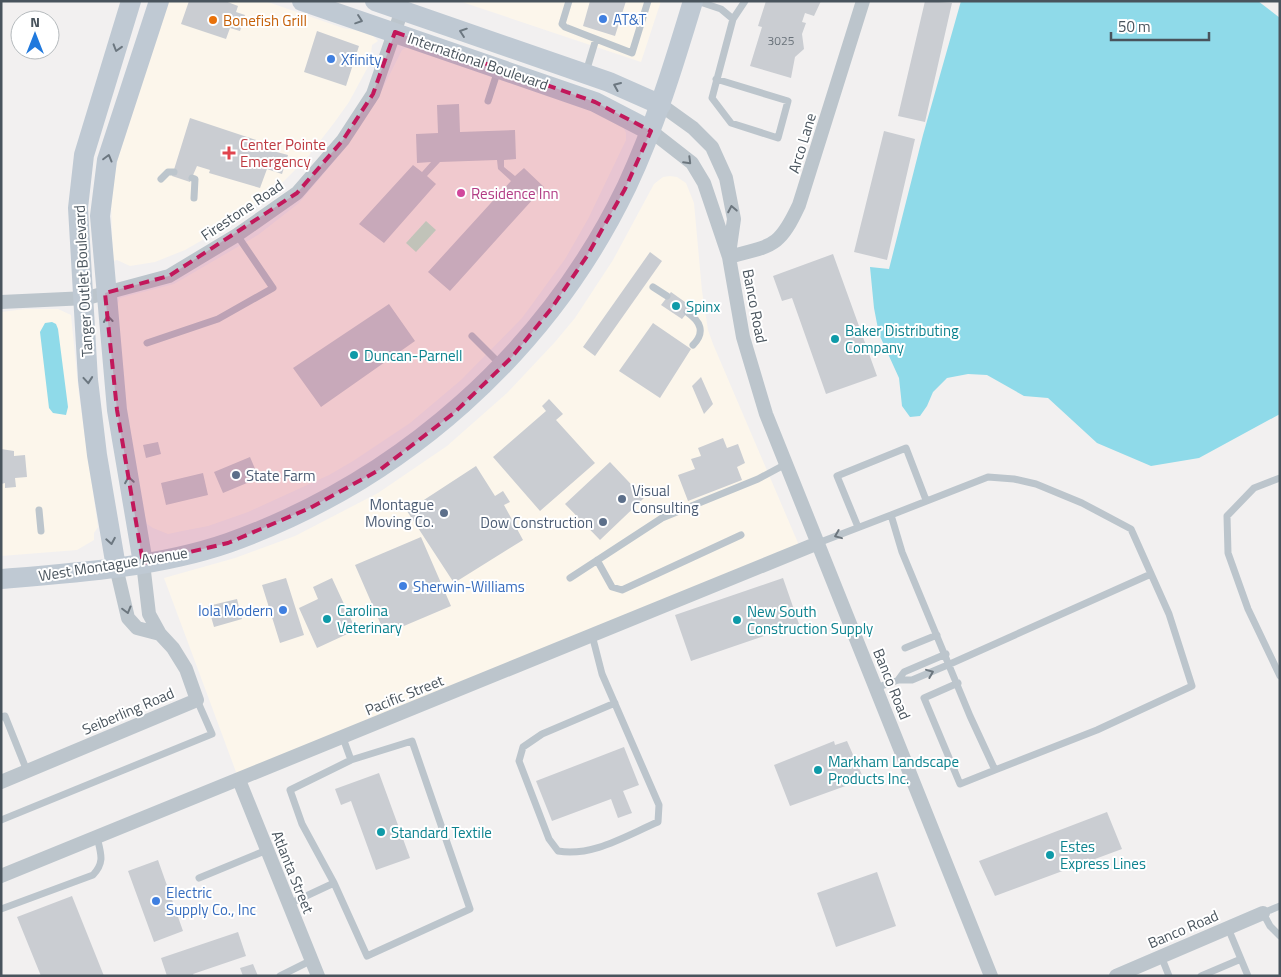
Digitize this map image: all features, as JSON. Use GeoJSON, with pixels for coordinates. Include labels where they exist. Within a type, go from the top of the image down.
{"type":"FeatureCollection","features":[{"type":"Feature","properties":{"kind":"main road","name":"Tanger Outlet Boulevard"},"geometry":{"type":"LineString","coordinates":[[116,566],[97,455],[88,380],[78,208],[80,182],[89,137],[131,1]]}},
{"type":"Feature","properties":{"kind":"main road","name":"Tanger Outlet Boulevard"},"geometry":{"type":"LineString","coordinates":[[143,563],[117,410],[105,293],[100,216],[102,184],[107,160],[158,1]]}},
{"type":"Feature","properties":{"kind":"main road","name":"International Boulevard"},"geometry":{"type":"LineString","coordinates":[[302,1],[595,102],[650,131]]}},
{"type":"Feature","properties":{"kind":"main road","name":"International Boulevard"},"geometry":{"type":"LineString","coordinates":[[375,1],[402,6],[585,74],[662,105]]}},
{"type":"Feature","properties":{"kind":"main road","name":"West Montague Avenue"},"geometry":{"type":"LineString","coordinates":[[1,579],[143,563],[184,555],[228,543],[310,508],[381,469],[454,413],[503,366],[551,309],[587,256],[625,189],[662,105],[695,1]]}},
{"type":"Feature","properties":{"kind":"street","name":"Arco Lane"},"geometry":{"type":"LineString","coordinates":[[729,257],[774,243],[787,231],[802,196],[863,1]]}},
{"type":"Feature","properties":{"kind":"street","name":"Firestone Road"},"geometry":{"type":"LineString","coordinates":[[1,302],[82,298],[169,276],[237,235],[297,193],[343,140],[373,94],[402,6]]}},
{"type":"Feature","properties":{"kind":"street","name":"Banco Road"},"geometry":{"type":"LineString","coordinates":[[662,105],[693,128],[712,147],[726,178],[734,219],[729,257]]}},
{"type":"Feature","properties":{"kind":"street","name":"Banco Road"},"geometry":{"type":"LineString","coordinates":[[650,131],[692,163],[704,183],[729,257],[743,337],[766,414],[991,976]]}},
{"type":"Feature","properties":{"kind":"street","name":"Pacific Street"},"geometry":{"type":"LineString","coordinates":[[1,876],[818,543]]}},
{"type":"Feature","properties":{"kind":"street","name":"Seiberling Road"},"geometry":{"type":"LineString","coordinates":[[1,782],[197,700],[186,669],[173,648],[160,634],[149,614],[143,563]]}},
{"type":"Feature","properties":{"kind":"street"},"geometry":{"type":"LineString","coordinates":[[116,566],[128,618],[137,628],[160,634]]}},
{"type":"Feature","properties":{"kind":"street","name":"Atlanta Street"},"geometry":{"type":"LineString","coordinates":[[239,780],[318,976]]}},
{"type":"Feature","properties":{"kind":"street","name":"Banco Road"},"geometry":{"type":"LineString","coordinates":[[1116,976],[1263,913]]}},
{"type":"Feature","properties":{"kind":"lane"},"geometry":{"type":"LineString","coordinates":[[569,1],[562,24],[632,53],[648,1]]}},
{"type":"Feature","properties":{"kind":"lane"},"geometry":{"type":"LineString","coordinates":[[695,1],[720,9],[733,19]]}},
{"type":"Feature","properties":{"kind":"lane"},"geometry":{"type":"LineString","coordinates":[[716,79],[788,101],[778,138],[728,121],[712,98],[716,79],[733,19],[745,1]]}},
{"type":"Feature","properties":{"kind":"lane"},"geometry":{"type":"LineString","coordinates":[[585,74],[596,39]]}},
{"type":"Feature","properties":{"kind":"lane"},"geometry":{"type":"LineString","coordinates":[[488,101],[498,68]]}},
{"type":"Feature","properties":{"kind":"lane"},"geometry":{"type":"LineString","coordinates":[[161,179],[168,172],[174,172]]}},
{"type":"Feature","properties":{"kind":"lane"},"geometry":{"type":"LineString","coordinates":[[192,178],[196,179],[194,198]]}},
{"type":"Feature","properties":{"kind":"lane"},"geometry":{"type":"LineString","coordinates":[[147,343],[218,319],[273,288],[237,235]]}},
{"type":"Feature","properties":{"kind":"lane"},"geometry":{"type":"LineString","coordinates":[[653,287],[667,296]]}},
{"type":"Feature","properties":{"kind":"lane"},"geometry":{"type":"LineString","coordinates":[[687,312],[699,322],[701,329],[700,336],[693,345]]}},
{"type":"Feature","properties":{"kind":"lane"},"geometry":{"type":"LineString","coordinates":[[472,336],[503,366]]}},
{"type":"Feature","properties":{"kind":"lane"},"geometry":{"type":"LineString","coordinates":[[858,527],[837,476],[906,448],[926,500]]}},
{"type":"Feature","properties":{"kind":"lane"},"geometry":{"type":"LineString","coordinates":[[570,578],[662,518],[758,479],[786,464]]}},
{"type":"Feature","properties":{"kind":"lane"},"geometry":{"type":"LineString","coordinates":[[818,543],[988,477],[1014,479],[1036,484],[1082,503],[1131,529],[1169,614],[1192,686],[1088,734],[960,784],[924,698],[958,683]]}},
{"type":"Feature","properties":{"kind":"lane"},"geometry":{"type":"LineString","coordinates":[[1280,478],[1254,488],[1227,516],[1228,553],[1248,609],[1280,676]]}},
{"type":"Feature","properties":{"kind":"lane"},"geometry":{"type":"LineString","coordinates":[[39,510],[41,531]]}},
{"type":"Feature","properties":{"kind":"lane"},"geometry":{"type":"LineString","coordinates":[[891,515],[902,552],[946,654],[970,716],[995,770]]}},
{"type":"Feature","properties":{"kind":"lane"},"geometry":{"type":"LineString","coordinates":[[597,560],[612,587],[622,590],[741,535]]}},
{"type":"Feature","properties":{"kind":"lane"},"geometry":{"type":"LineString","coordinates":[[876,688],[898,680],[912,680],[1151,574]]}},
{"type":"Feature","properties":{"kind":"lane"},"geometry":{"type":"LineString","coordinates":[[905,648],[937,634]]}},
{"type":"Feature","properties":{"kind":"lane"},"geometry":{"type":"LineString","coordinates":[[592,635],[602,674],[615,703],[659,805],[658,822],[588,851],[570,853],[558,851],[549,839],[519,761],[523,747],[542,734],[615,703]]}},
{"type":"Feature","properties":{"kind":"lane"},"geometry":{"type":"LineString","coordinates":[[898,680],[904,672],[946,654]]}},
{"type":"Feature","properties":{"kind":"lane"},"geometry":{"type":"LineString","coordinates":[[1,820],[212,734],[197,700]]}},
{"type":"Feature","properties":{"kind":"lane"},"geometry":{"type":"LineString","coordinates":[[1,716],[5,716],[26,771]]}},
{"type":"Feature","properties":{"kind":"lane"},"geometry":{"type":"LineString","coordinates":[[343,738],[351,760]]}},
{"type":"Feature","properties":{"kind":"lane"},"geometry":{"type":"LineString","coordinates":[[412,741],[470,909],[367,956],[334,883],[302,824],[290,790],[351,760],[412,741]]}},
{"type":"Feature","properties":{"kind":"lane"},"geometry":{"type":"LineString","coordinates":[[1,909],[93,875],[101,866],[102,858],[97,838]]}},
{"type":"Feature","properties":{"kind":"lane"},"geometry":{"type":"LineString","coordinates":[[199,878],[267,850]]}},
{"type":"Feature","properties":{"kind":"lane"},"geometry":{"type":"LineString","coordinates":[[289,904],[334,883]]}},
{"type":"Feature","properties":{"kind":"lane"},"geometry":{"type":"LineString","coordinates":[[1280,906],[1263,913],[1270,926],[1280,936]]}},
{"type":"Feature","properties":{"kind":"lane"},"geometry":{"type":"LineString","coordinates":[[1228,928],[1248,976]]}},
{"type":"Feature","properties":{"kind":"lane"},"geometry":{"type":"LineString","coordinates":[[1161,956],[1169,976]]}},
{"type":"Feature","properties":{"kind":"lane"},"geometry":{"type":"LineString","coordinates":[[1201,976],[1241,959]]}},
{"type":"Feature","properties":{"kind":"lane"},"geometry":{"type":"LineString","coordinates":[[280,976],[312,960]]}},
{"type":"Feature","properties":{"kind":"highlighted area"},"geometry":{"type":"Polygon","coordinates":[[[395,32],[595,102],[651,131],[625,189],[587,256],[551,309],[512,357],[454,413],[381,469],[310,508],[228,543],[143,563],[117,410],[105,293],[169,276],[297,193],[343,140],[373,94],[395,32]]]}},
{"type":"Feature","properties":{"kind":"shaded area"},"geometry":{"type":"Polygon","coordinates":[[[167,1],[265,1],[343,28],[370,33],[378,41],[372,45],[370,63],[349,102],[306,159],[274,191],[220,230],[185,250],[155,262],[130,266],[117,260],[113,261],[111,199],[117,162],[167,1]]]}},
{"type":"Feature","properties":{"kind":"shaded area"},"geometry":{"type":"Polygon","coordinates":[[[459,1],[661,1],[641,62],[459,1]]]}},
{"type":"Feature","properties":{"kind":"shaded area"},"geometry":{"type":"Polygon","coordinates":[[[408,47],[597,110],[622,125],[626,133],[626,140],[588,219],[565,259],[522,318],[461,380],[410,423],[329,475],[248,512],[208,526],[168,534],[153,528],[147,524],[143,512],[125,407],[116,308],[120,298],[174,284],[258,235],[299,203],[342,152],[376,102],[402,50],[408,47]]]}},
{"type":"Feature","properties":{"kind":"shaded area"},"geometry":{"type":"Polygon","coordinates":[[[663,177],[677,177],[686,183],[694,203],[702,291],[708,330],[801,550],[239,780],[164,578],[235,558],[295,536],[378,493],[447,446],[507,393],[575,318],[613,260],[654,184],[663,177]]]}},
{"type":"Feature","properties":{"kind":"shaded area"},"geometry":{"type":"Polygon","coordinates":[[[25,309],[58,309],[71,315],[79,395],[98,527],[94,533],[94,540],[77,550],[1,556],[1,312],[25,309]]]}},
{"type":"Feature","properties":{"kind":"green space"},"geometry":{"type":"Polygon","coordinates":[[[426,221],[436,230],[416,252],[406,243],[426,221]]]}},
{"type":"Feature","properties":{"kind":"water"},"geometry":{"type":"Polygon","coordinates":[[[961,1],[1258,1],[1280,18],[1280,414],[1199,458],[1151,466],[1097,443],[1048,398],[1024,396],[987,375],[968,374],[947,378],[933,392],[920,416],[910,417],[902,406],[899,378],[879,334],[870,267],[889,269],[923,135],[961,1]]]}},
{"type":"Feature","properties":{"kind":"water"},"geometry":{"type":"Polygon","coordinates":[[[52,322],[56,324],[58,329],[68,407],[66,415],[53,413],[49,408],[40,332],[45,323],[52,322]]]}},
{"type":"Feature","properties":{"kind":"building","name":"Bonefish Grill"},"geometry":{"type":"Polygon","coordinates":[[[189,1],[225,1],[238,6],[236,12],[245,15],[240,31],[230,28],[226,39],[181,24],[189,1]]]}},
{"type":"Feature","properties":{"kind":"building"},"geometry":{"type":"Polygon","coordinates":[[[590,1],[626,1],[615,36],[583,26],[590,1]]]}},
{"type":"Feature","properties":{"kind":"building"},"geometry":{"type":"Polygon","coordinates":[[[766,1],[821,1],[814,16],[805,13],[802,22],[806,23],[802,34],[804,49],[795,57],[791,78],[750,66],[762,27],[758,26],[766,1]]]}},
{"type":"Feature","properties":{"kind":"building"},"geometry":{"type":"Polygon","coordinates":[[[925,1],[952,3],[925,122],[898,116],[925,1]]]}},
{"type":"Feature","properties":{"kind":"building","name":"Xfinity"},"geometry":{"type":"Polygon","coordinates":[[[317,31],[359,46],[346,86],[304,72],[317,31]]]}},
{"type":"Feature","properties":{"kind":"building"},"geometry":{"type":"Polygon","coordinates":[[[459,104],[460,132],[515,130],[516,159],[504,160],[504,167],[515,176],[524,168],[544,187],[450,291],[428,272],[511,181],[498,169],[497,160],[440,162],[427,176],[436,184],[384,243],[359,224],[413,165],[422,172],[431,162],[417,163],[416,134],[438,133],[437,105],[459,104]]]}},
{"type":"Feature","properties":{"kind":"building","name":"Center Pointe Emergency"},"geometry":{"type":"Polygon","coordinates":[[[190,118],[274,146],[273,151],[288,155],[282,174],[267,169],[260,188],[209,173],[210,170],[197,166],[190,182],[172,176],[190,118]]]}},
{"type":"Feature","properties":{"kind":"building"},"geometry":{"type":"Polygon","coordinates":[[[884,131],[915,139],[887,260],[854,252],[884,131]]]}},
{"type":"Feature","properties":{"kind":"building","name":"Spinx"},"geometry":{"type":"Polygon","coordinates":[[[650,252],[662,261],[595,356],[583,347],[650,252]]]}},
{"type":"Feature","properties":{"kind":"building","name":"Baker Distributing Company"},"geometry":{"type":"Polygon","coordinates":[[[833,254],[877,376],[826,394],[792,298],[782,301],[773,276],[833,254]]]}},
{"type":"Feature","properties":{"kind":"building","name":"Spinx"},"geometry":{"type":"Polygon","coordinates":[[[671,292],[692,307],[682,319],[661,305],[671,292]]]}},
{"type":"Feature","properties":{"kind":"building","name":"Duncan-Parnell"},"geometry":{"type":"Polygon","coordinates":[[[389,304],[415,341],[321,407],[293,368],[389,304]]]}},
{"type":"Feature","properties":{"kind":"building","name":"Spinx"},"geometry":{"type":"Polygon","coordinates":[[[653,323],[691,349],[660,398],[619,371],[653,323]]]}},
{"type":"Feature","properties":{"kind":"building"},"geometry":{"type":"Polygon","coordinates":[[[701,377],[713,404],[704,414],[692,386],[701,377]]]}},
{"type":"Feature","properties":{"kind":"building"},"geometry":{"type":"Polygon","coordinates":[[[549,399],[563,414],[556,420],[595,463],[540,511],[493,457],[546,411],[542,406],[549,399]]]}},
{"type":"Feature","properties":{"kind":"building"},"geometry":{"type":"Polygon","coordinates":[[[723,438],[727,448],[738,444],[745,463],[737,467],[742,480],[688,501],[678,475],[695,469],[691,459],[701,456],[698,448],[723,438]]]}},
{"type":"Feature","properties":{"kind":"building"},"geometry":{"type":"Polygon","coordinates":[[[158,442],[161,454],[146,458],[143,445],[158,442]]]}},
{"type":"Feature","properties":{"kind":"building"},"geometry":{"type":"Polygon","coordinates":[[[1,449],[14,451],[14,456],[25,455],[27,477],[15,478],[16,487],[5,488],[5,483],[1,484],[1,449]]]}},
{"type":"Feature","properties":{"kind":"building","name":"State Farm"},"geometry":{"type":"Polygon","coordinates":[[[250,457],[259,478],[223,493],[214,472],[250,457]]]}},
{"type":"Feature","properties":{"kind":"building"},"geometry":{"type":"Polygon","coordinates":[[[610,462],[644,498],[600,540],[565,504],[610,462]]]}},
{"type":"Feature","properties":{"kind":"building"},"geometry":{"type":"Polygon","coordinates":[[[476,466],[495,496],[503,491],[510,502],[504,505],[523,540],[454,583],[407,511],[476,466]]]}},
{"type":"Feature","properties":{"kind":"building"},"geometry":{"type":"Polygon","coordinates":[[[203,473],[208,495],[166,505],[161,483],[203,473]]]}},
{"type":"Feature","properties":{"kind":"building","name":"Sherwin-Williams"},"geometry":{"type":"Polygon","coordinates":[[[421,537],[451,606],[385,634],[355,565],[421,537]]]}},
{"type":"Feature","properties":{"kind":"building","name":"Iola Modern"},"geometry":{"type":"Polygon","coordinates":[[[286,578],[304,635],[280,643],[262,585],[286,578]]]}},
{"type":"Feature","properties":{"kind":"building","name":"Carolina Veterinary"},"geometry":{"type":"Polygon","coordinates":[[[332,578],[356,630],[317,648],[299,608],[318,599],[313,587],[332,578]]]}},
{"type":"Feature","properties":{"kind":"building","name":"New South Construction Supply"},"geometry":{"type":"Polygon","coordinates":[[[783,578],[799,624],[691,661],[675,615],[783,578]]]}},
{"type":"Feature","properties":{"kind":"building"},"geometry":{"type":"Polygon","coordinates":[[[237,599],[242,619],[214,627],[208,606],[237,599]]]}},
{"type":"Feature","properties":{"kind":"building","name":"Markham Landscape Products Inc."},"geometry":{"type":"Polygon","coordinates":[[[834,741],[835,745],[847,741],[862,775],[850,780],[851,784],[790,806],[774,765],[834,741]]]}},
{"type":"Feature","properties":{"kind":"building"},"geometry":{"type":"Polygon","coordinates":[[[624,747],[639,785],[623,791],[632,813],[618,818],[611,799],[552,821],[536,781],[624,747]]]}},
{"type":"Feature","properties":{"kind":"building","name":"Standard Textile"},"geometry":{"type":"Polygon","coordinates":[[[379,773],[410,858],[376,870],[351,801],[341,805],[335,789],[379,773]]]}},
{"type":"Feature","properties":{"kind":"building","name":"Estes Express Lines"},"geometry":{"type":"Polygon","coordinates":[[[1107,812],[1122,849],[995,896],[979,861],[1107,812]]]}},
{"type":"Feature","properties":{"kind":"building","name":"Electric Supply Co., Inc"},"geometry":{"type":"Polygon","coordinates":[[[158,860],[183,931],[154,942],[128,871],[158,860]]]}},
{"type":"Feature","properties":{"kind":"building"},"geometry":{"type":"Polygon","coordinates":[[[877,872],[896,926],[836,947],[817,893],[877,872]]]}},
{"type":"Feature","properties":{"kind":"building"},"geometry":{"type":"Polygon","coordinates":[[[72,896],[104,976],[41,976],[17,917],[72,896]]]}},
{"type":"Feature","properties":{"kind":"building"},"geometry":{"type":"Polygon","coordinates":[[[238,932],[246,956],[193,974],[194,976],[167,976],[161,958],[238,932]]]}},
{"type":"Feature","properties":{"kind":"building"},"geometry":{"type":"Polygon","coordinates":[[[253,964],[258,976],[243,976],[240,968],[253,964]]]}},
{"type":"Feature","properties":{"kind":"place","name":"AT&T"},"geometry":{"type":"Point","coordinates":[603,19]}},
{"type":"Feature","properties":{"kind":"place","name":"Bonefish Grill"},"geometry":{"type":"Point","coordinates":[213,20]}},
{"type":"Feature","properties":{"kind":"place","name":"Xfinity"},"geometry":{"type":"Point","coordinates":[331,59]}},
{"type":"Feature","properties":{"kind":"place","name":"Center Pointe Emergency"},"geometry":{"type":"Point","coordinates":[229,153]}},
{"type":"Feature","properties":{"kind":"place","name":"Residence Inn"},"geometry":{"type":"Point","coordinates":[461,193]}},
{"type":"Feature","properties":{"kind":"place","name":"Spinx"},"geometry":{"type":"Point","coordinates":[676,306]}},
{"type":"Feature","properties":{"kind":"place","name":"Baker Distributing Company"},"geometry":{"type":"Point","coordinates":[835,339]}},
{"type":"Feature","properties":{"kind":"place","name":"Duncan-Parnell"},"geometry":{"type":"Point","coordinates":[354,355]}},
{"type":"Feature","properties":{"kind":"place","name":"State Farm"},"geometry":{"type":"Point","coordinates":[236,475]}},
{"type":"Feature","properties":{"kind":"place","name":"Visual Consulting"},"geometry":{"type":"Point","coordinates":[622,499]}},
{"type":"Feature","properties":{"kind":"place","name":"Montague Moving Co."},"geometry":{"type":"Point","coordinates":[444,513]}},
{"type":"Feature","properties":{"kind":"place","name":"Dow Construction"},"geometry":{"type":"Point","coordinates":[603,522]}},
{"type":"Feature","properties":{"kind":"place","name":"Sherwin-Williams"},"geometry":{"type":"Point","coordinates":[403,586]}},
{"type":"Feature","properties":{"kind":"place","name":"Iola Modern"},"geometry":{"type":"Point","coordinates":[283,610]}},
{"type":"Feature","properties":{"kind":"place","name":"Carolina Veterinary"},"geometry":{"type":"Point","coordinates":[327,619]}},
{"type":"Feature","properties":{"kind":"place","name":"New South Construction Supply"},"geometry":{"type":"Point","coordinates":[737,620]}},
{"type":"Feature","properties":{"kind":"place","name":"Markham Landscape Products Inc."},"geometry":{"type":"Point","coordinates":[818,770]}},
{"type":"Feature","properties":{"kind":"place","name":"Standard Textile"},"geometry":{"type":"Point","coordinates":[381,832]}},
{"type":"Feature","properties":{"kind":"place","name":"Estes Express Lines"},"geometry":{"type":"Point","coordinates":[1050,855]}},
{"type":"Feature","properties":{"kind":"place","name":"Electric Supply Co., Inc"},"geometry":{"type":"Point","coordinates":[156,901]}}]}
